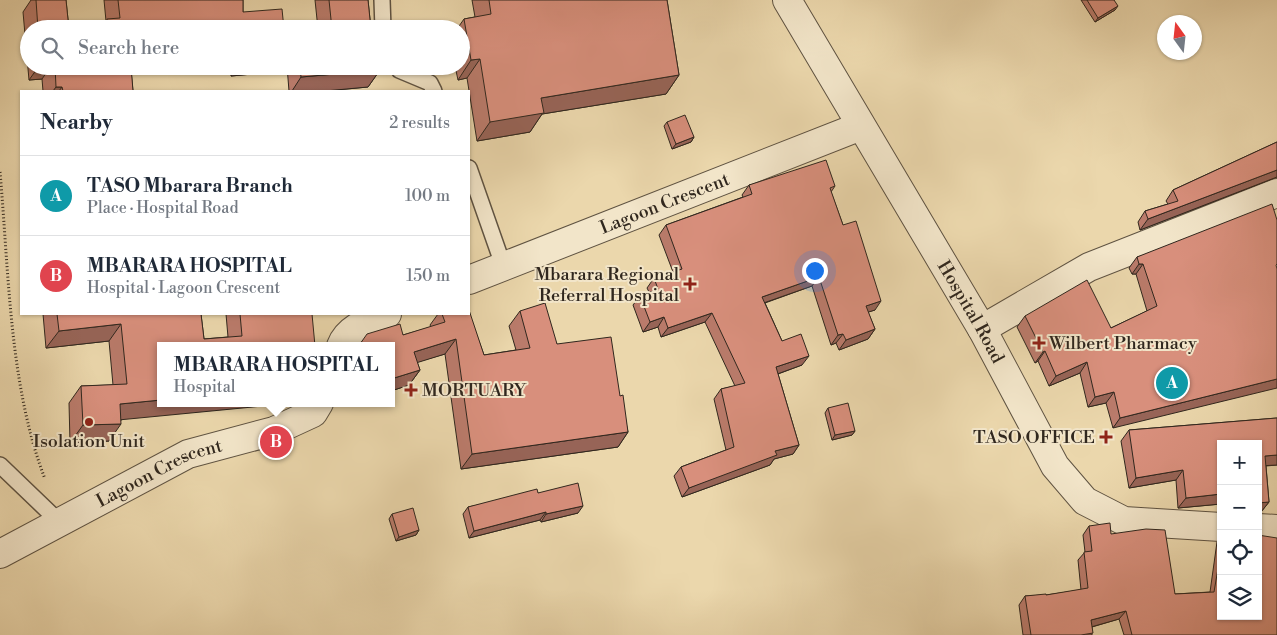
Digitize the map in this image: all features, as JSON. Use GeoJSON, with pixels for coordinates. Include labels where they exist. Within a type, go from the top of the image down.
{"type":"FeatureCollection","features":[{"type":"Feature","properties":{"kind":"street","name":"Hospital Road"},"geometry":{"type":"LineString","coordinates":[[787,0],[982,330],[1054,466],[1085,501],[1124,521],[1217,527]]}},
{"type":"Feature","properties":{"kind":"street","name":"Lagoon Crescent"},"geometry":{"type":"LineString","coordinates":[[470,280],[860,126]]}},
{"type":"Feature","properties":{"kind":"street"},"geometry":{"type":"LineString","coordinates":[[982,330],[1089,267],[1277,193]]}},
{"type":"Feature","properties":{"kind":"street"},"geometry":{"type":"LineString","coordinates":[[342,342],[344,338],[360,325],[385,315]]}},
{"type":"Feature","properties":{"kind":"street","name":"Lagoon Crescent"},"geometry":{"type":"LineString","coordinates":[[0,554],[188,454],[274,431],[313,413],[317,407]]}},
{"type":"Feature","properties":{"kind":"street"},"geometry":{"type":"LineString","coordinates":[[1262,528],[1277,529]]}},
{"type":"Feature","properties":{"kind":"lane"},"geometry":{"type":"LineString","coordinates":[[382,0],[383,20]]}},
{"type":"Feature","properties":{"kind":"lane"},"geometry":{"type":"LineString","coordinates":[[411,75],[430,83],[434,90]]}},
{"type":"Feature","properties":{"kind":"lane"},"geometry":{"type":"LineString","coordinates":[[470,171],[503,266]]}},
{"type":"Feature","properties":{"kind":"lane"},"geometry":{"type":"LineString","coordinates":[[0,466],[51,514],[57,523]]}},
{"type":"Feature","properties":{"kind":"path"},"geometry":{"type":"LineString","coordinates":[[0,172],[18,372],[36,456],[45,480]]}},
{"type":"Feature","properties":{"kind":"building"},"geometry":{"type":"Polygon","coordinates":[[[36,0],[66,0],[68,20],[37,20],[36,0]]]}},
{"type":"Feature","properties":{"kind":"building"},"geometry":{"type":"Polygon","coordinates":[[[118,0],[243,0],[243,12],[282,9],[283,20],[107,19],[120,18],[118,0]]]}},
{"type":"Feature","properties":{"kind":"building"},"geometry":{"type":"Polygon","coordinates":[[[329,0],[368,0],[370,20],[331,20],[329,0]]]}},
{"type":"Feature","properties":{"kind":"building"},"geometry":{"type":"Polygon","coordinates":[[[489,0],[667,0],[679,75],[541,98],[544,113],[490,122],[480,59],[471,60],[470,20],[464,19],[491,14],[489,0]]]}},
{"type":"Feature","properties":{"kind":"building"},"geometry":{"type":"Polygon","coordinates":[[[1087,0],[1114,0],[1118,6],[1098,18],[1087,0]]]}},
{"type":"Feature","properties":{"kind":"building"},"geometry":{"type":"Polygon","coordinates":[[[55,75],[132,75],[133,90],[63,90],[62,87],[56,87],[55,75]]]}},
{"type":"Feature","properties":{"kind":"building"},"geometry":{"type":"Polygon","coordinates":[[[301,75],[324,75],[301,77],[301,75]]]}},
{"type":"Feature","properties":{"kind":"building"},"geometry":{"type":"Polygon","coordinates":[[[685,115],[694,137],[676,144],[667,122],[685,115]]]}},
{"type":"Feature","properties":{"kind":"building"},"geometry":{"type":"Polygon","coordinates":[[[1277,142],[1277,170],[1148,219],[1145,211],[1178,201],[1173,190],[1277,142]]]}},
{"type":"Feature","properties":{"kind":"building"},"geometry":{"type":"Polygon","coordinates":[[[826,160],[835,186],[830,188],[843,225],[856,221],[881,301],[866,306],[875,329],[846,340],[843,334],[838,335],[819,277],[762,297],[782,341],[801,334],[809,356],[776,367],[799,445],[775,451],[777,455],[689,488],[681,467],[734,447],[721,389],[745,383],[712,313],[668,328],[664,317],[650,322],[640,296],[658,289],[654,278],[682,269],[666,225],[752,194],[749,185],[826,160]]]}},
{"type":"Feature","properties":{"kind":"building"},"geometry":{"type":"Polygon","coordinates":[[[1272,204],[1277,220],[1277,379],[1120,418],[1114,392],[1095,397],[1087,362],[1056,376],[1045,351],[1043,352],[1025,316],[1087,280],[1111,328],[1157,306],[1143,264],[1139,264],[1137,257],[1272,204]]]}},
{"type":"Feature","properties":{"kind":"building"},"geometry":{"type":"Polygon","coordinates":[[[545,303],[557,344],[611,337],[620,396],[623,395],[628,432],[472,454],[456,339],[414,352],[420,370],[395,378],[395,342],[361,342],[367,334],[400,324],[403,335],[445,322],[442,315],[470,315],[470,313],[484,355],[530,348],[520,311],[545,303]]]}},
{"type":"Feature","properties":{"kind":"building"},"geometry":{"type":"Polygon","coordinates":[[[57,315],[201,315],[204,339],[242,336],[240,315],[312,315],[315,342],[157,342],[157,400],[120,404],[121,424],[83,425],[81,386],[127,384],[121,324],[59,331],[57,315]]]}},
{"type":"Feature","properties":{"kind":"building"},"geometry":{"type":"Polygon","coordinates":[[[848,403],[855,431],[835,435],[828,408],[848,403]]]}},
{"type":"Feature","properties":{"kind":"building"},"geometry":{"type":"Polygon","coordinates":[[[1277,418],[1277,455],[1265,456],[1269,502],[1262,503],[1262,440],[1217,440],[1217,494],[1186,498],[1183,470],[1136,478],[1129,430],[1277,418]]]}},
{"type":"Feature","properties":{"kind":"building"},"geometry":{"type":"Polygon","coordinates":[[[578,483],[583,506],[546,514],[546,512],[474,531],[468,507],[537,489],[538,493],[578,483]]]}},
{"type":"Feature","properties":{"kind":"building"},"geometry":{"type":"Polygon","coordinates":[[[413,508],[419,530],[399,537],[392,514],[413,508]]]}},
{"type":"Feature","properties":{"kind":"building"},"geometry":{"type":"Polygon","coordinates":[[[1110,523],[1111,534],[1146,529],[1165,530],[1175,594],[1214,592],[1217,574],[1217,620],[1262,620],[1262,536],[1277,538],[1277,635],[1132,635],[1126,611],[1091,620],[1093,633],[1081,635],[1031,635],[1025,596],[1046,595],[1088,588],[1084,552],[1092,551],[1089,526],[1110,523]]]}},
{"type":"Feature","properties":{"kind":"place","name":"Mbarara Regional Referral Hospital"},"geometry":{"type":"Point","coordinates":[690,284]}},
{"type":"Feature","properties":{"kind":"place","name":"Wilbert Pharmacy"},"geometry":{"type":"Point","coordinates":[1039,343]}},
{"type":"Feature","properties":{"kind":"place","name":"TASO Mbarara Branch"},"geometry":{"type":"Point","coordinates":[1172,383]}},
{"type":"Feature","properties":{"kind":"place","name":"MORTUARY"},"geometry":{"type":"Point","coordinates":[411,390]}},
{"type":"Feature","properties":{"kind":"place","name":"Isolation Unit"},"geometry":{"type":"Point","coordinates":[89,422]}},
{"type":"Feature","properties":{"kind":"place","name":"TASO OFFICE"},"geometry":{"type":"Point","coordinates":[1106,437]}},
{"type":"Feature","properties":{"kind":"place","name":"MBARARA HOSPITAL"},"geometry":{"type":"Point","coordinates":[276,442]}}]}
